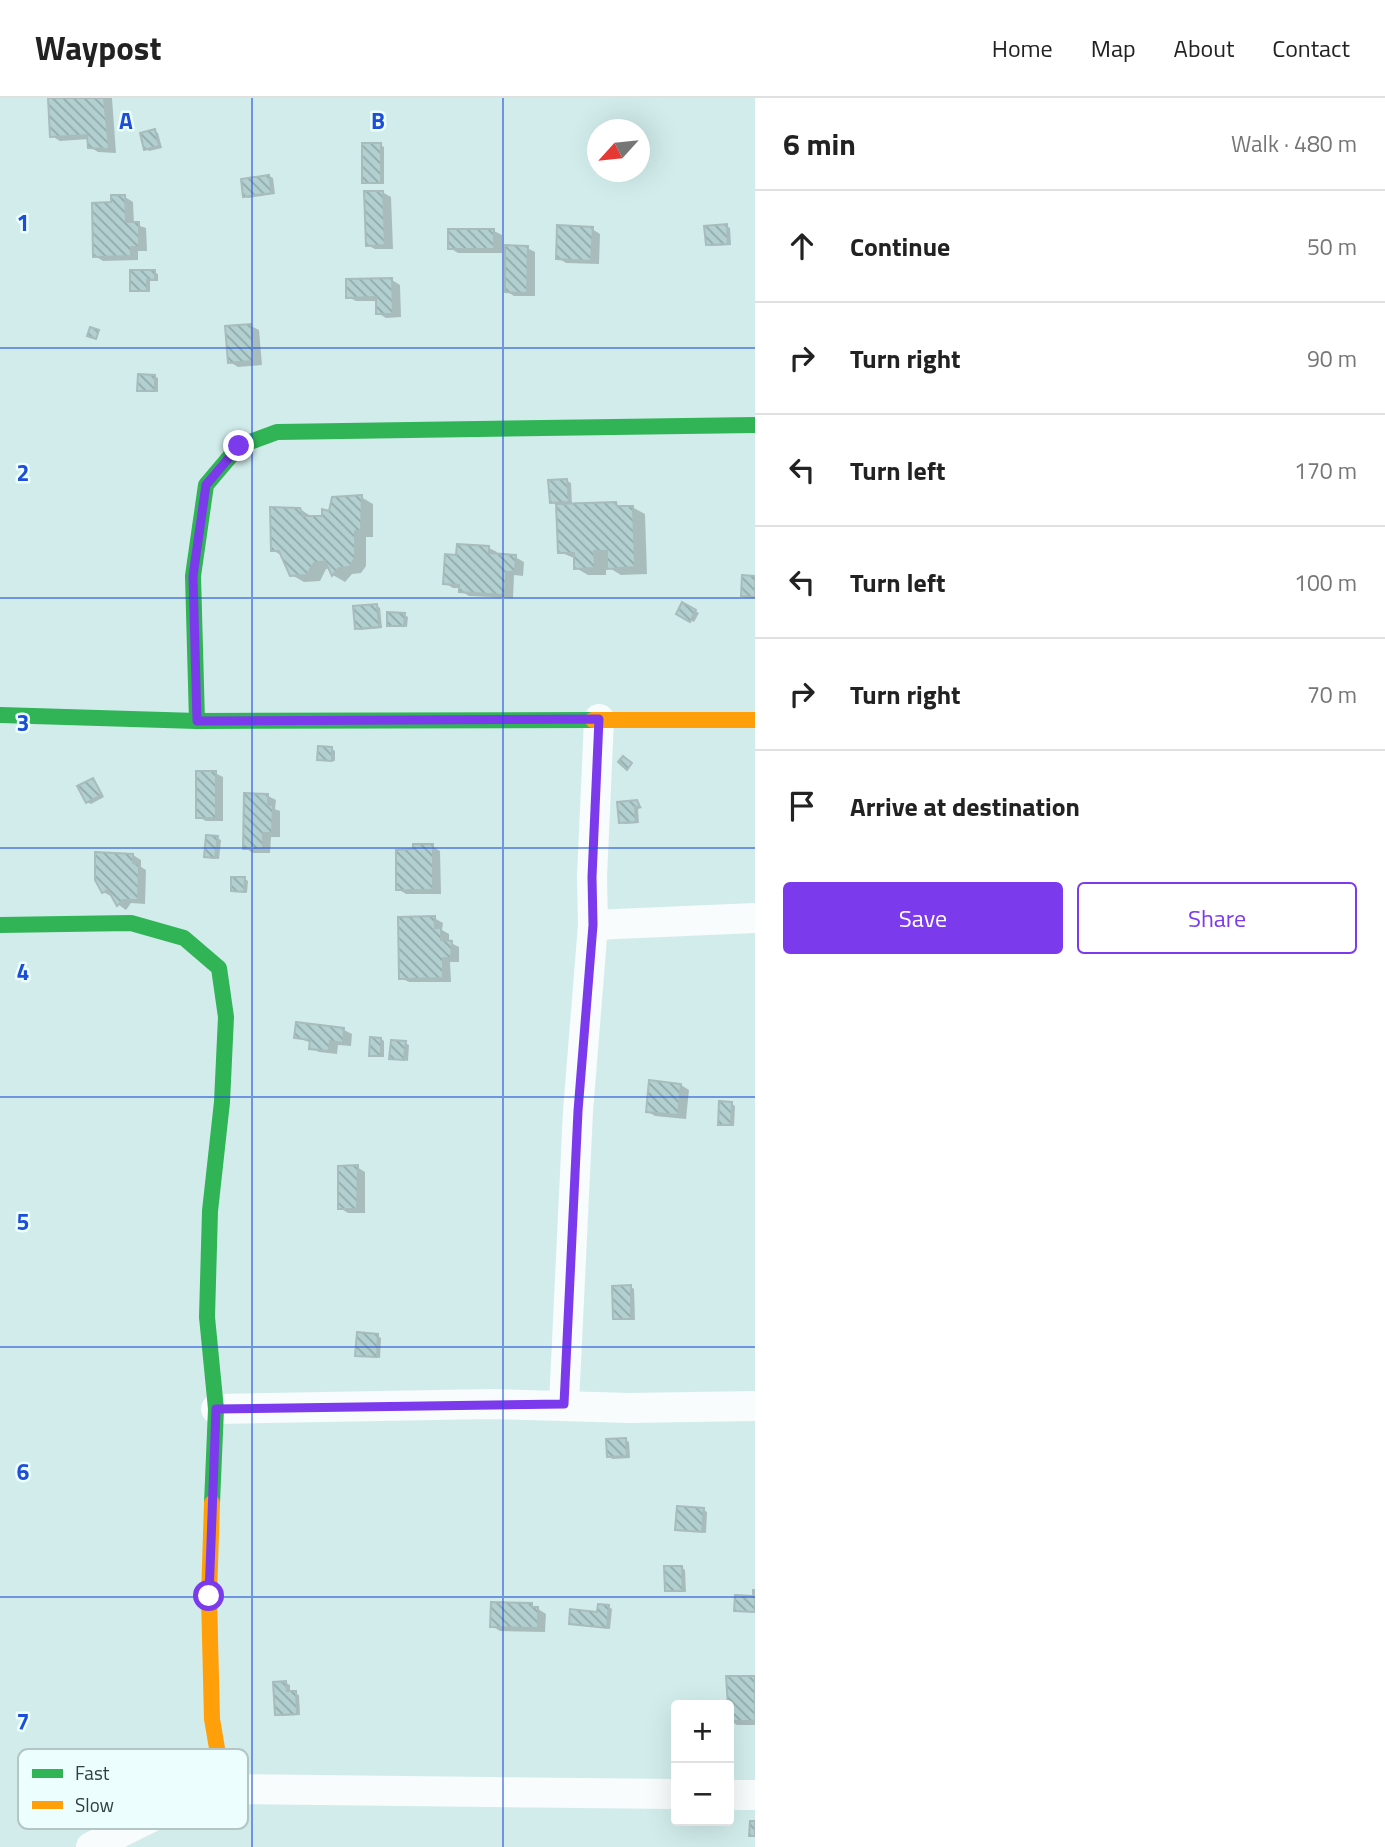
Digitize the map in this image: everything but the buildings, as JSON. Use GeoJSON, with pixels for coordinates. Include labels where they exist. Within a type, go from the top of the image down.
{"type":"FeatureCollection","features":[{"type":"Feature","properties":{"kind":"street"},"geometry":{"type":"LineString","coordinates":[[197,721],[193,576],[206,485],[239,446],[277,432],[755,425]]}},
{"type":"Feature","properties":{"kind":"street"},"geometry":{"type":"LineString","coordinates":[[0,715],[197,721],[755,720]]}},
{"type":"Feature","properties":{"kind":"street"},"geometry":{"type":"LineString","coordinates":[[564,1404],[578,1111],[593,925],[592,877],[599,719]]}},
{"type":"Feature","properties":{"kind":"street"},"geometry":{"type":"LineString","coordinates":[[593,925],[755,918]]}},
{"type":"Feature","properties":{"kind":"street"},"geometry":{"type":"LineString","coordinates":[[0,925],[131,923],[184,938],[219,968],[226,1017],[222,1102],[210,1211],[206,1317],[216,1409],[209,1596],[212,1719],[217,1749]]}},
{"type":"Feature","properties":{"kind":"street"},"geometry":{"type":"LineString","coordinates":[[216,1409],[564,1404],[629,1408],[755,1406]]}},
{"type":"Feature","properties":{"kind":"street"},"geometry":{"type":"LineString","coordinates":[[248,1789],[671,1794]]}},
{"type":"Feature","properties":{"kind":"street"},"geometry":{"type":"LineString","coordinates":[[734,1794],[755,1795]]}},
{"type":"Feature","properties":{"kind":"street"},"geometry":{"type":"LineString","coordinates":[[91,1847],[127,1829]]}},
{"type":"Feature","properties":{"kind":"traffic: fast"},"geometry":{"type":"LineString","coordinates":[[197,721],[193,576],[206,485],[239,446],[277,432],[755,425]]}},
{"type":"Feature","properties":{"kind":"traffic: fast"},"geometry":{"type":"LineString","coordinates":[[0,715],[197,721],[593,720]]}},
{"type":"Feature","properties":{"kind":"traffic: fast"},"geometry":{"type":"LineString","coordinates":[[0,925],[131,923],[184,938],[219,968],[226,1017],[222,1102],[210,1211],[207,1317],[216,1409],[212,1503]]}},
{"type":"Feature","properties":{"kind":"traffic: slow"},"geometry":{"type":"LineString","coordinates":[[593,720],[755,720]]}},
{"type":"Feature","properties":{"kind":"traffic: slow"},"geometry":{"type":"LineString","coordinates":[[212,1503],[209,1596],[212,1719],[217,1749]]}},
{"type":"Feature","properties":{"kind":"route"},"geometry":{"type":"LineString","coordinates":[[209,1596],[216,1409],[564,1404],[578,1111],[593,925],[592,877],[599,719],[197,721],[193,576],[206,485],[239,446]]}}]}
